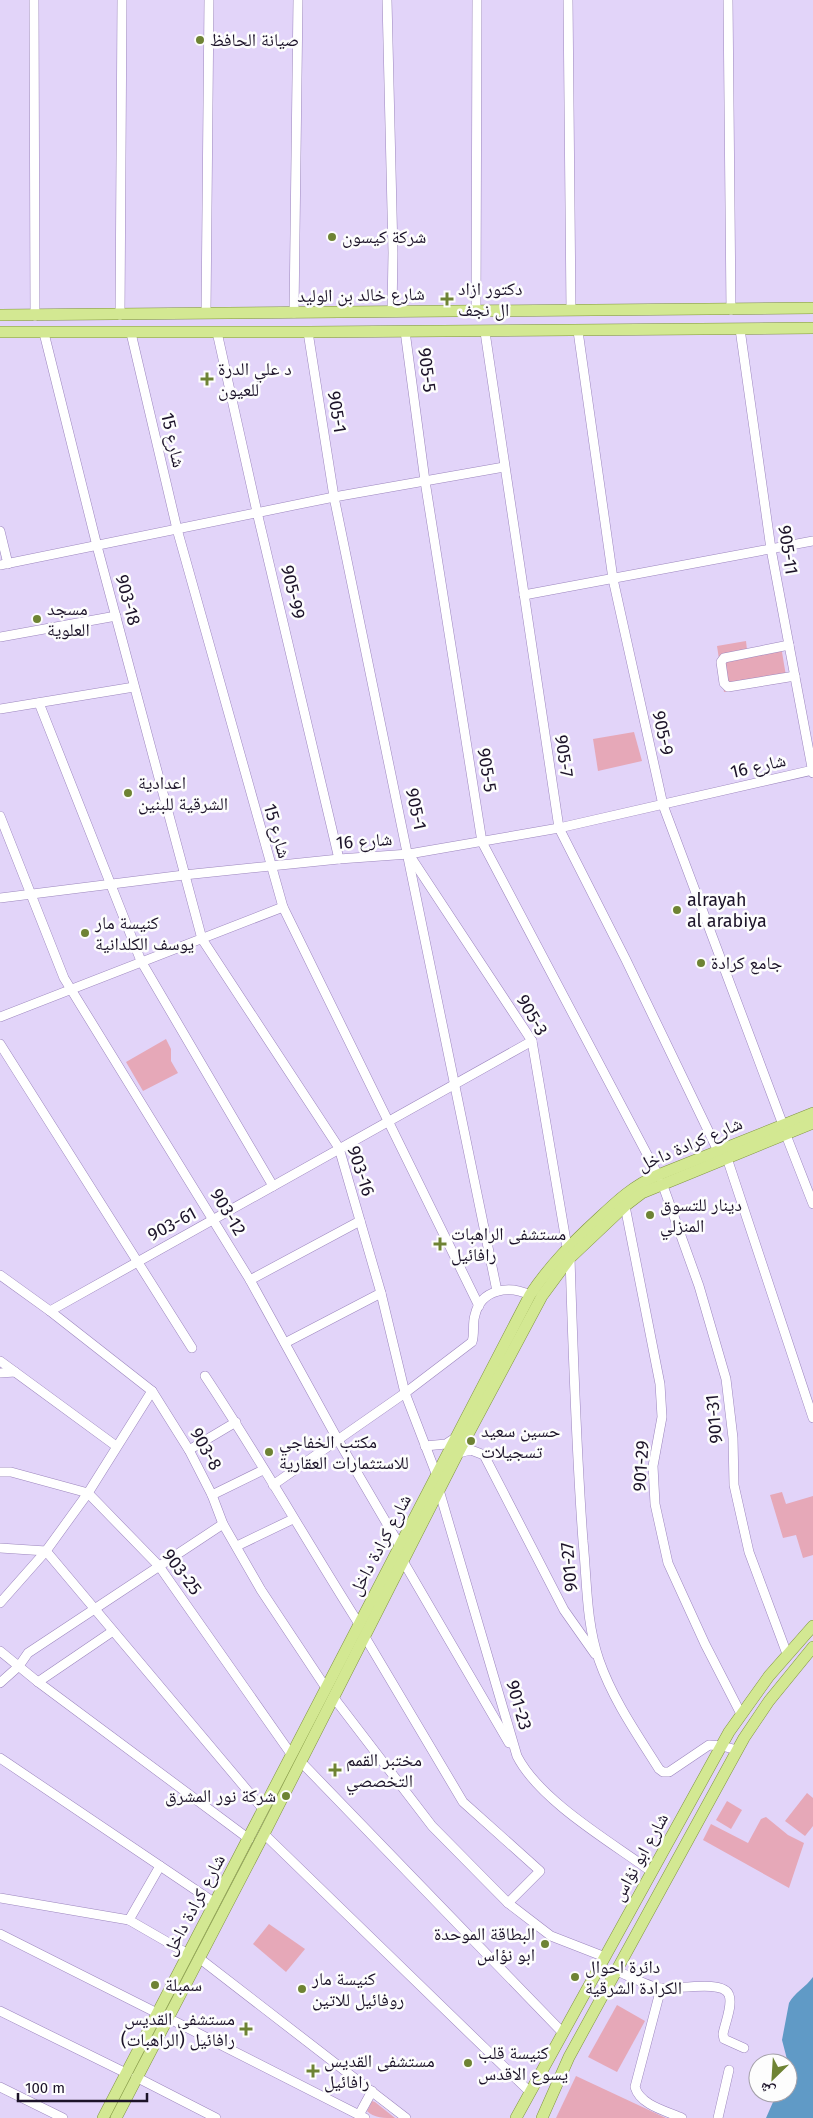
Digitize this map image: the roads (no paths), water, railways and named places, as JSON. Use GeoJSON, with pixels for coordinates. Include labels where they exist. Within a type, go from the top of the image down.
{"type":"FeatureCollection","features":[{"type":"Feature","properties":{"kind":"main road","name":"شارع خالد بن الوليد"},"geometry":{"type":"LineString","coordinates":[[0,315],[813,308]]}},
{"type":"Feature","properties":{"kind":"main road","name":"شارع خالد بن الوليد"},"geometry":{"type":"LineString","coordinates":[[0,332],[485,332],[813,328]]}},
{"type":"Feature","properties":{"kind":"main road","name":"شارع كرادة داخل"},"geometry":{"type":"LineString","coordinates":[[785,1130],[813,1112]]}},
{"type":"Feature","properties":{"kind":"main road","name":"شارع كرادة داخل"},"geometry":{"type":"LineString","coordinates":[[103,2118],[131,2075],[193,1956],[264,1834],[458,1453],[542,1296],[568,1252],[625,1194],[638,1185],[660,1179],[785,1130],[813,1123]]}},
{"type":"Feature","properties":{"kind":"main road","name":"شارع كرادة داخل"},"geometry":{"type":"LineString","coordinates":[[193,1956],[215,1903],[530,1295],[548,1269],[624,1206],[660,1179]]}},
{"type":"Feature","properties":{"kind":"main road","name":"شارع ابو نؤاس"},"geometry":{"type":"LineString","coordinates":[[516,2118],[741,1714],[787,1654],[813,1626]]}},
{"type":"Feature","properties":{"kind":"main road","name":"شارع ابو نؤاس"},"geometry":{"type":"LineString","coordinates":[[542,2118],[569,2057],[737,1750],[769,1701],[813,1646]]}},
{"type":"Feature","properties":{"kind":"main road","name":"شارع كرادة داخل"},"geometry":{"type":"LineString","coordinates":[[116,2118],[131,2075]]}},
{"type":"Feature","properties":{"kind":"street"},"geometry":{"type":"LineString","coordinates":[[34,0],[35,316]]}},
{"type":"Feature","properties":{"kind":"street"},"geometry":{"type":"LineString","coordinates":[[120,315],[122,0]]}},
{"type":"Feature","properties":{"kind":"street"},"geometry":{"type":"LineString","coordinates":[[206,313],[209,0]]}},
{"type":"Feature","properties":{"kind":"street"},"geometry":{"type":"LineString","coordinates":[[294,313],[298,0]]}},
{"type":"Feature","properties":{"kind":"street"},"geometry":{"type":"LineString","coordinates":[[387,0],[393,253],[392,311]]}},
{"type":"Feature","properties":{"kind":"street"},"geometry":{"type":"LineString","coordinates":[[476,311],[477,0]]}},
{"type":"Feature","properties":{"kind":"street"},"geometry":{"type":"LineString","coordinates":[[568,0],[571,310]]}},
{"type":"Feature","properties":{"kind":"street"},"geometry":{"type":"LineString","coordinates":[[728,0],[732,310]]}},
{"type":"Feature","properties":{"kind":"street","name":"905-11"},"geometry":{"type":"LineString","coordinates":[[740,329],[771,549],[813,771]]}},
{"type":"Feature","properties":{"kind":"street","name":"905-5"},"geometry":{"type":"LineString","coordinates":[[406,331],[425,481],[482,842],[660,1179]]}},
{"type":"Feature","properties":{"kind":"street","name":"905-9"},"geometry":{"type":"LineString","coordinates":[[578,331],[613,578],[663,805],[813,1204]]}},
{"type":"Feature","properties":{"kind":"street","name":"905-99"},"geometry":{"type":"LineString","coordinates":[[217,332],[257,512],[340,859]]}},
{"type":"Feature","properties":{"kind":"street","name":"905-1"},"geometry":{"type":"LineString","coordinates":[[308,332],[334,497],[409,854],[497,1290]]}},
{"type":"Feature","properties":{"kind":"street","name":"905-7"},"geometry":{"type":"LineString","coordinates":[[485,332],[558,828],[723,1155],[813,1418]]}},
{"type":"Feature","properties":{"kind":"street","name":"903-18"},"geometry":{"type":"LineString","coordinates":[[44,333],[97,546],[184,875]]}},
{"type":"Feature","properties":{"kind":"street","name":"شارع 15"},"geometry":{"type":"LineString","coordinates":[[131,333],[176,529],[283,907],[478,1306]]}},
{"type":"Feature","properties":{"kind":"street"},"geometry":{"type":"LineString","coordinates":[[0,531],[4,565],[257,512],[504,467]]}},
{"type":"Feature","properties":{"kind":"street"},"geometry":{"type":"LineString","coordinates":[[524,595],[813,541]]}},
{"type":"Feature","properties":{"kind":"street"},"geometry":{"type":"LineString","coordinates":[[0,637],[116,616]]}},
{"type":"Feature","properties":{"kind":"street"},"geometry":{"type":"LineString","coordinates":[[789,645],[724,658],[721,662],[724,683],[728,687],[795,676]]}},
{"type":"Feature","properties":{"kind":"street"},"geometry":{"type":"LineString","coordinates":[[0,710],[134,687]]}},
{"type":"Feature","properties":{"kind":"street"},"geometry":{"type":"LineString","coordinates":[[39,703],[142,962],[273,1186]]}},
{"type":"Feature","properties":{"kind":"street","name":"شارع 16"},"geometry":{"type":"LineString","coordinates":[[0,898],[111,886],[184,875],[409,854],[558,828],[813,771]]}},
{"type":"Feature","properties":{"kind":"street","name":"903-12"},"geometry":{"type":"LineString","coordinates":[[0,816],[64,978],[215,1220],[338,1440],[400,1546]]}},
{"type":"Feature","properties":{"kind":"street","name":"905-3"},"geometry":{"type":"LineString","coordinates":[[409,854],[532,1041],[568,1252]]}},
{"type":"Feature","properties":{"kind":"street","name":"903-16"},"geometry":{"type":"LineString","coordinates":[[184,875],[202,939],[339,1148],[406,1393],[437,1476]]}},
{"type":"Feature","properties":{"kind":"street"},"geometry":{"type":"LineString","coordinates":[[0,1016],[283,907]]}},
{"type":"Feature","properties":{"kind":"street","name":"903-61"},"geometry":{"type":"LineString","coordinates":[[50,1311],[136,1261],[215,1220],[339,1148],[532,1041]]}},
{"type":"Feature","properties":{"kind":"street"},"geometry":{"type":"LineString","coordinates":[[0,1044],[192,1348]]}},
{"type":"Feature","properties":{"kind":"street","name":"901-31"},"geometry":{"type":"LineString","coordinates":[[660,1179],[699,1286],[726,1379],[733,1438],[734,1485],[747,1543],[787,1654]]}},
{"type":"Feature","properties":{"kind":"street","name":"901-29"},"geometry":{"type":"LineString","coordinates":[[624,1206],[660,1384],[662,1417],[653,1466],[655,1504],[668,1563],[705,1644],[741,1714]]}},
{"type":"Feature","properties":{"kind":"street"},"geometry":{"type":"LineString","coordinates":[[250,1280],[360,1221]]}},
{"type":"Feature","properties":{"kind":"street","name":"901-27"},"geometry":{"type":"LineString","coordinates":[[568,1252],[578,1474],[590,1626],[599,1660],[613,1693],[630,1725],[659,1769],[663,1772],[669,1772],[709,1745],[737,1750]]}},
{"type":"Feature","properties":{"kind":"street","name":"903-8"},"geometry":{"type":"LineString","coordinates":[[0,1276],[50,1311],[152,1392],[189,1450],[212,1495],[223,1524],[261,1590],[326,1688]]}},
{"type":"Feature","properties":{"kind":"street"},"geometry":{"type":"LineString","coordinates":[[273,1485],[406,1393],[472,1342],[475,1332],[475,1314],[478,1306],[486,1296],[497,1290],[517,1290],[530,1295]]}},
{"type":"Feature","properties":{"kind":"street"},"geometry":{"type":"LineString","coordinates":[[285,1343],[380,1293]]}},
{"type":"Feature","properties":{"kind":"street"},"geometry":{"type":"LineString","coordinates":[[0,1361],[116,1446]]}},
{"type":"Feature","properties":{"kind":"street"},"geometry":{"type":"LineString","coordinates":[[0,1373],[15,1372]]}},
{"type":"Feature","properties":{"kind":"street"},"geometry":{"type":"LineString","coordinates":[[205,1376],[236,1422],[263,1470],[359,1624]]}},
{"type":"Feature","properties":{"kind":"street"},"geometry":{"type":"LineString","coordinates":[[0,1603],[46,1551],[88,1492],[152,1392]]}},
{"type":"Feature","properties":{"kind":"street"},"geometry":{"type":"LineString","coordinates":[[189,1450],[236,1422]]}},
{"type":"Feature","properties":{"kind":"street"},"geometry":{"type":"LineString","coordinates":[[426,1446],[446,1444],[457,1436]]}},
{"type":"Feature","properties":{"kind":"street"},"geometry":{"type":"LineString","coordinates":[[458,1453],[471,1450],[484,1456],[564,1610],[599,1660]]}},
{"type":"Feature","properties":{"kind":"street"},"geometry":{"type":"LineString","coordinates":[[212,1495],[263,1470]]}},
{"type":"Feature","properties":{"kind":"street"},"geometry":{"type":"LineString","coordinates":[[0,1472],[11,1472],[88,1492]]}},
{"type":"Feature","properties":{"kind":"street","name":"901-23"},"geometry":{"type":"LineString","coordinates":[[440,1490],[516,1756],[539,1788],[652,1872]]}},
{"type":"Feature","properties":{"kind":"street","name":"903-25"},"geometry":{"type":"LineString","coordinates":[[88,1492],[159,1566],[291,1754]]}},
{"type":"Feature","properties":{"kind":"street"},"geometry":{"type":"LineString","coordinates":[[237,1546],[293,1519]]}},
{"type":"Feature","properties":{"kind":"street"},"geometry":{"type":"LineString","coordinates":[[0,1683],[19,1666],[28,1653],[223,1524]]}},
{"type":"Feature","properties":{"kind":"street"},"geometry":{"type":"LineString","coordinates":[[0,1548],[46,1551],[263,1809]]}},
{"type":"Feature","properties":{"kind":"street"},"geometry":{"type":"LineString","coordinates":[[403,1561],[516,1756]]}},
{"type":"Feature","properties":{"kind":"street"},"geometry":{"type":"LineString","coordinates":[[38,1682],[113,1631]]}},
{"type":"Feature","properties":{"kind":"street"},"geometry":{"type":"LineString","coordinates":[[365,1637],[462,1802],[540,1871],[508,1903]]}},
{"type":"Feature","properties":{"kind":"street"},"geometry":{"type":"LineString","coordinates":[[0,1651],[38,1682],[249,1838]]}},
{"type":"Feature","properties":{"kind":"street"},"geometry":{"type":"LineString","coordinates":[[334,1698],[432,1826],[508,1903],[550,1936],[605,1957]]}},
{"type":"Feature","properties":{"kind":"street"},"geometry":{"type":"LineString","coordinates":[[0,1758],[215,1903]]}},
{"type":"Feature","properties":{"kind":"street"},"geometry":{"type":"LineString","coordinates":[[301,1762],[563,2033]]}},
{"type":"Feature","properties":{"kind":"street"},"geometry":{"type":"LineString","coordinates":[[264,1834],[530,2092]]}},
{"type":"Feature","properties":{"kind":"street"},"geometry":{"type":"LineString","coordinates":[[129,1920],[160,1866]]}},
{"type":"Feature","properties":{"kind":"street"},"geometry":{"type":"LineString","coordinates":[[0,1898],[129,1920],[193,1956],[406,2118]]}},
{"type":"Feature","properties":{"kind":"street"},"geometry":{"type":"LineString","coordinates":[[0,1934],[362,2116],[372,2091]]}},
{"type":"Feature","properties":{"kind":"street"},"geometry":{"type":"LineString","coordinates":[[617,1971],[661,1988],[715,1986],[726,1991],[730,2002],[723,2034],[724,2039],[744,2048]]}},
{"type":"Feature","properties":{"kind":"street"},"geometry":{"type":"LineString","coordinates":[[661,1988],[635,2087],[639,2096],[648,2102],[682,2118]]}},
{"type":"Feature","properties":{"kind":"street"},"geometry":{"type":"LineString","coordinates":[[0,2011],[216,2118]]}},
{"type":"Feature","properties":{"kind":"street"},"geometry":{"type":"LineString","coordinates":[[718,2118],[729,2070]]}},
{"type":"Feature","properties":{"kind":"street"},"geometry":{"type":"LineString","coordinates":[[0,2087],[63,2118]]}},
{"type":"Feature","properties":{"kind":"water"},"geometry":{"type":"Polygon","coordinates":[[[813,1977],[813,2118],[766,2118],[773,2103],[798,2103],[798,2053],[785,2053],[782,2040],[789,2003],[813,1977]]]}},
{"type":"Feature","properties":{"kind":"place","name":"صيانة الحافظ"},"geometry":{"type":"Point","coordinates":[200,40]}},
{"type":"Feature","properties":{"kind":"place","name":"شركة كيسون"},"geometry":{"type":"Point","coordinates":[332,237]}},
{"type":"Feature","properties":{"kind":"place","name":"دكتور ازاد ال نجف"},"geometry":{"type":"Point","coordinates":[447,299]}},
{"type":"Feature","properties":{"kind":"place","name":"د علي الدرة للعيون"},"geometry":{"type":"Point","coordinates":[207,379]}},
{"type":"Feature","properties":{"kind":"place","name":"مسجد العلوية"},"geometry":{"type":"Point","coordinates":[37,619]}},
{"type":"Feature","properties":{"kind":"place","name":"اعدادية الشرقية للبنين"},"geometry":{"type":"Point","coordinates":[128,793]}},
{"type":"Feature","properties":{"kind":"place","name":"alrayah al arabiya"},"geometry":{"type":"Point","coordinates":[677,910]}},
{"type":"Feature","properties":{"kind":"place","name":"كنيسة مار يوسف الكلدانية"},"geometry":{"type":"Point","coordinates":[85,933]}},
{"type":"Feature","properties":{"kind":"place","name":"جامع كرادة"},"geometry":{"type":"Point","coordinates":[701,963]}},
{"type":"Feature","properties":{"kind":"place","name":"دينار للتسوق المنزلي"},"geometry":{"type":"Point","coordinates":[650,1215]}},
{"type":"Feature","properties":{"kind":"place","name":"مستشفى الراهبات رافائيل"},"geometry":{"type":"Point","coordinates":[440,1244]}},
{"type":"Feature","properties":{"kind":"place","name":"حسين سعيد تسجيلات"},"geometry":{"type":"Point","coordinates":[471,1441]}},
{"type":"Feature","properties":{"kind":"place","name":"مكتب الخفاجي للاستثمارات العقارية"},"geometry":{"type":"Point","coordinates":[269,1452]}},
{"type":"Feature","properties":{"kind":"place","name":"مختبر القمم التخصصي"},"geometry":{"type":"Point","coordinates":[335,1770]}},
{"type":"Feature","properties":{"kind":"place","name":"شركة نور المشرق"},"geometry":{"type":"Point","coordinates":[286,1796]}},
{"type":"Feature","properties":{"kind":"place","name":"البطاقة الموحدة ابو نؤاس"},"geometry":{"type":"Point","coordinates":[545,1944]}},
{"type":"Feature","properties":{"kind":"place","name":"دائرة احوال الكرادة الشرقية"},"geometry":{"type":"Point","coordinates":[575,1977]}},
{"type":"Feature","properties":{"kind":"place","name":"سمبلة"},"geometry":{"type":"Point","coordinates":[155,1985]}},
{"type":"Feature","properties":{"kind":"place","name":"كنيسة مار روفائيل للاتين"},"geometry":{"type":"Point","coordinates":[302,1989]}},
{"type":"Feature","properties":{"kind":"place","name":"مستشفى القديس رافائيل (الراهبات)"},"geometry":{"type":"Point","coordinates":[246,2029]}},
{"type":"Feature","properties":{"kind":"place","name":"كنيسة قلب يسوع الاقدس"},"geometry":{"type":"Point","coordinates":[468,2063]}},
{"type":"Feature","properties":{"kind":"place","name":"مستشفى القديس رافائيل"},"geometry":{"type":"Point","coordinates":[313,2071]}}]}
